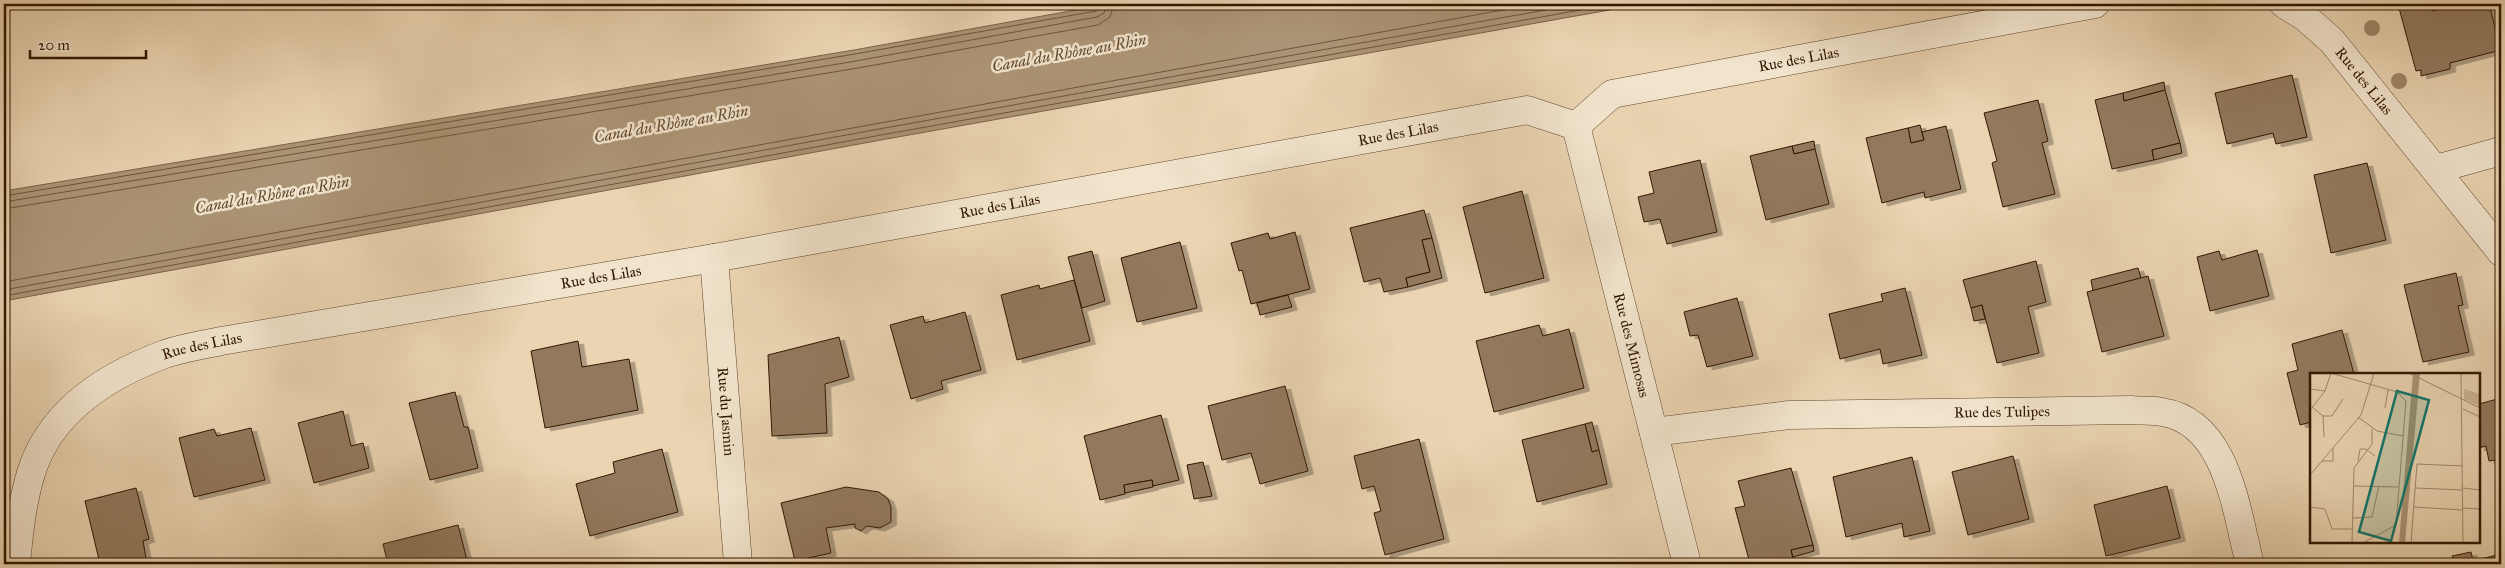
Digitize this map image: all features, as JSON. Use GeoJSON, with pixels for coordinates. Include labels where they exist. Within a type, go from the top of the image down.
{"type":"FeatureCollection","features":[{"type":"Feature","properties":{"kind":"street","name":"Rue des Lilas"},"geometry":{"type":"LineString","coordinates":[[16,564],[21,511],[32,469],[49,435],[81,400],[103,382],[167,353],[221,341],[714,258],[1527,110],[1576,126],[1612,94],[2096,4]]}},
{"type":"Feature","properties":{"kind":"street","name":"Rue des Lilas"},"geometry":{"type":"LineString","coordinates":[[2284,4],[2305,18],[2332,41],[2436,168],[2501,252]]}},
{"type":"Feature","properties":{"kind":"street","name":"Rue des Mimosas"},"geometry":{"type":"LineString","coordinates":[[1576,126],[1687,564]]}},
{"type":"Feature","properties":{"kind":"street"},"geometry":{"type":"LineString","coordinates":[[2436,168],[2501,151]]}},
{"type":"Feature","properties":{"kind":"street","name":"Rue du Jasmin"},"geometry":{"type":"LineString","coordinates":[[714,258],[738,564]]}},
{"type":"Feature","properties":{"kind":"street","name":"Rue des Tulipes"},"geometry":{"type":"LineString","coordinates":[[1654,432],[1789,415],[2132,410],[2163,412],[2186,420],[2201,431],[2214,447],[2225,470],[2250,564]]}},
{"type":"Feature","properties":{"kind":"water","name":"Canal du Rhône au Rhin"},"geometry":{"type":"Polygon","coordinates":[[[1109,4],[1643,4],[881,140],[4,301],[4,191],[854,50],[1109,4]]]}},
{"type":"Feature","properties":{"kind":"building"},"geometry":{"type":"Polygon","coordinates":[[[2417,4],[2431,4],[2433,11],[2459,4],[2489,4],[2501,50],[2450,63],[2450,69],[2421,76],[2421,70],[2416,71],[2399,8],[2417,4]]]}},
{"type":"Feature","properties":{"kind":"building"},"geometry":{"type":"Polygon","coordinates":[[[2292,75],[2307,137],[2276,144],[2273,133],[2227,144],[2215,93],[2292,75]]]}},
{"type":"Feature","properties":{"kind":"building"},"geometry":{"type":"Polygon","coordinates":[[[2164,82],[2165,90],[2124,101],[2123,93],[2164,82]]]}},
{"type":"Feature","properties":{"kind":"building"},"geometry":{"type":"Polygon","coordinates":[[[2165,90],[2180,143],[2152,150],[2154,160],[2112,169],[2095,100],[2123,93],[2124,101],[2165,90]]]}},
{"type":"Feature","properties":{"kind":"building"},"geometry":{"type":"Polygon","coordinates":[[[2038,100],[2048,141],[2042,143],[2055,194],[2003,207],[1992,163],[1997,161],[1984,113],[2038,100]]]}},
{"type":"Feature","properties":{"kind":"building"},"geometry":{"type":"Polygon","coordinates":[[[1920,125],[1924,140],[1911,143],[1908,128],[1920,125]]]}},
{"type":"Feature","properties":{"kind":"building"},"geometry":{"type":"Polygon","coordinates":[[[1946,126],[1961,189],[1925,198],[1924,192],[1882,203],[1866,138],[1908,128],[1911,143],[1924,140],[1922,132],[1946,126]]]}},
{"type":"Feature","properties":{"kind":"building"},"geometry":{"type":"Polygon","coordinates":[[[1814,141],[1815,149],[1794,154],[1792,146],[1814,141]]]}},
{"type":"Feature","properties":{"kind":"building"},"geometry":{"type":"Polygon","coordinates":[[[2180,143],[2182,153],[2154,160],[2152,150],[2180,143]]]}},
{"type":"Feature","properties":{"kind":"building"},"geometry":{"type":"Polygon","coordinates":[[[1792,146],[1794,154],[1815,149],[1829,204],[1766,220],[1750,156],[1792,146]]]}},
{"type":"Feature","properties":{"kind":"building"},"geometry":{"type":"Polygon","coordinates":[[[1700,160],[1717,232],[1667,244],[1660,219],[1644,222],[1638,197],[1654,193],[1649,172],[1700,160]]]}},
{"type":"Feature","properties":{"kind":"building"},"geometry":{"type":"Polygon","coordinates":[[[2367,163],[2386,240],[2331,253],[2314,175],[2367,163]]]}},
{"type":"Feature","properties":{"kind":"building"},"geometry":{"type":"Polygon","coordinates":[[[1522,191],[1544,278],[1485,293],[1463,207],[1522,191]]]}},
{"type":"Feature","properties":{"kind":"building"},"geometry":{"type":"Polygon","coordinates":[[[1424,210],[1432,238],[1422,240],[1430,272],[1406,278],[1408,287],[1384,292],[1380,278],[1364,282],[1350,228],[1424,210]]]}},
{"type":"Feature","properties":{"kind":"building"},"geometry":{"type":"Polygon","coordinates":[[[1295,232],[1310,289],[1251,304],[1242,270],[1239,271],[1231,243],[1268,233],[1270,239],[1295,232]]]}},
{"type":"Feature","properties":{"kind":"building"},"geometry":{"type":"Polygon","coordinates":[[[1432,238],[1442,278],[1408,287],[1406,278],[1430,272],[1422,240],[1432,238]]]}},
{"type":"Feature","properties":{"kind":"building"},"geometry":{"type":"Polygon","coordinates":[[[1180,242],[1197,308],[1137,322],[1121,258],[1180,242]]]}},
{"type":"Feature","properties":{"kind":"building"},"geometry":{"type":"Polygon","coordinates":[[[2257,250],[2269,296],[2210,311],[2197,257],[2219,251],[2222,260],[2257,250]]]}},
{"type":"Feature","properties":{"kind":"building"},"geometry":{"type":"Polygon","coordinates":[[[1092,251],[1105,301],[1082,308],[1068,257],[1092,251]]]}},
{"type":"Feature","properties":{"kind":"building"},"geometry":{"type":"Polygon","coordinates":[[[2036,261],[2046,302],[2028,307],[2039,353],[1997,363],[1982,305],[1971,308],[1963,280],[2036,261]]]}},
{"type":"Feature","properties":{"kind":"building"},"geometry":{"type":"Polygon","coordinates":[[[2138,268],[2141,278],[2093,291],[2091,280],[2138,268]]]}},
{"type":"Feature","properties":{"kind":"building"},"geometry":{"type":"Polygon","coordinates":[[[2456,273],[2463,305],[2458,306],[2469,352],[2423,362],[2404,285],[2456,273]]]}},
{"type":"Feature","properties":{"kind":"building"},"geometry":{"type":"Polygon","coordinates":[[[2148,276],[2164,336],[2102,352],[2087,292],[2148,276]]]}},
{"type":"Feature","properties":{"kind":"building"},"geometry":{"type":"Polygon","coordinates":[[[1074,280],[1090,341],[1017,360],[1001,295],[1039,285],[1040,289],[1074,280]]]}},
{"type":"Feature","properties":{"kind":"building"},"geometry":{"type":"Polygon","coordinates":[[[1905,288],[1922,355],[1883,364],[1880,349],[1840,359],[1829,314],[1883,301],[1881,294],[1905,288]]]}},
{"type":"Feature","properties":{"kind":"building"},"geometry":{"type":"Polygon","coordinates":[[[1288,295],[1292,307],[1260,315],[1257,303],[1288,295]]]}},
{"type":"Feature","properties":{"kind":"building"},"geometry":{"type":"Polygon","coordinates":[[[1737,298],[1753,356],[1707,367],[1698,335],[1690,336],[1684,312],[1737,298]]]}},
{"type":"Feature","properties":{"kind":"building"},"geometry":{"type":"Polygon","coordinates":[[[1982,305],[1985,319],[1974,321],[1971,308],[1982,305]]]}},
{"type":"Feature","properties":{"kind":"building"},"geometry":{"type":"Polygon","coordinates":[[[965,312],[981,370],[941,381],[943,389],[911,399],[890,325],[923,316],[925,323],[965,312]]]}},
{"type":"Feature","properties":{"kind":"building"},"geometry":{"type":"Polygon","coordinates":[[[1539,325],[1543,336],[1569,329],[1584,388],[1494,412],[1476,341],[1539,325]]]}},
{"type":"Feature","properties":{"kind":"building"},"geometry":{"type":"Polygon","coordinates":[[[2342,330],[2354,373],[2310,373],[2310,422],[2300,425],[2287,373],[2298,370],[2292,344],[2342,330]]]}},
{"type":"Feature","properties":{"kind":"building"},"geometry":{"type":"Polygon","coordinates":[[[839,337],[849,377],[825,384],[827,433],[772,436],[768,355],[839,337]]]}},
{"type":"Feature","properties":{"kind":"building"},"geometry":{"type":"Polygon","coordinates":[[[578,341],[582,367],[629,359],[638,410],[545,428],[531,351],[578,341]]]}},
{"type":"Feature","properties":{"kind":"building"},"geometry":{"type":"Polygon","coordinates":[[[1285,386],[1308,471],[1260,484],[1251,453],[1222,460],[1208,406],[1285,386]]]}},
{"type":"Feature","properties":{"kind":"building"},"geometry":{"type":"Polygon","coordinates":[[[455,392],[464,427],[468,427],[478,468],[430,480],[409,403],[455,392]]]}},
{"type":"Feature","properties":{"kind":"building"},"geometry":{"type":"Polygon","coordinates":[[[2501,398],[2501,459],[2489,461],[2486,446],[2480,448],[2480,404],[2501,398]]]}},
{"type":"Feature","properties":{"kind":"building"},"geometry":{"type":"Polygon","coordinates":[[[343,411],[351,446],[363,443],[369,468],[314,483],[298,423],[343,411]]]}},
{"type":"Feature","properties":{"kind":"building"},"geometry":{"type":"Polygon","coordinates":[[[1161,415],[1179,480],[1153,486],[1152,480],[1124,485],[1125,494],[1100,500],[1084,436],[1161,415]]]}},
{"type":"Feature","properties":{"kind":"building"},"geometry":{"type":"Polygon","coordinates":[[[1592,422],[1599,450],[1592,452],[1585,424],[1592,422]]]}},
{"type":"Feature","properties":{"kind":"building"},"geometry":{"type":"Polygon","coordinates":[[[1585,424],[1592,452],[1599,450],[1607,484],[1537,502],[1522,440],[1585,424]]]}},
{"type":"Feature","properties":{"kind":"building"},"geometry":{"type":"Polygon","coordinates":[[[251,428],[265,480],[194,497],[179,438],[214,429],[217,436],[251,428]]]}},
{"type":"Feature","properties":{"kind":"building"},"geometry":{"type":"Polygon","coordinates":[[[1419,439],[1444,539],[1385,555],[1374,513],[1381,511],[1374,486],[1362,489],[1354,456],[1419,439]]]}},
{"type":"Feature","properties":{"kind":"building"},"geometry":{"type":"Polygon","coordinates":[[[662,449],[678,512],[590,536],[576,484],[615,473],[613,462],[662,449]]]}},
{"type":"Feature","properties":{"kind":"building"},"geometry":{"type":"Polygon","coordinates":[[[2013,456],[2029,519],[1968,535],[1952,472],[2013,456]]]}},
{"type":"Feature","properties":{"kind":"building"},"geometry":{"type":"Polygon","coordinates":[[[1912,457],[1930,531],[1904,537],[1902,523],[1846,537],[1833,477],[1912,457]]]}},
{"type":"Feature","properties":{"kind":"building"},"geometry":{"type":"Polygon","coordinates":[[[1203,462],[1212,496],[1194,499],[1187,465],[1203,462]]]}},
{"type":"Feature","properties":{"kind":"building"},"geometry":{"type":"Polygon","coordinates":[[[1791,468],[1813,545],[1791,550],[1794,564],[1758,564],[1757,558],[1749,560],[1735,508],[1745,506],[1738,481],[1791,468]]]}},
{"type":"Feature","properties":{"kind":"building"},"geometry":{"type":"Polygon","coordinates":[[[1152,480],[1153,487],[1125,493],[1124,485],[1152,480]]]}},
{"type":"Feature","properties":{"kind":"building"},"geometry":{"type":"Polygon","coordinates":[[[2167,486],[2180,538],[2106,556],[2094,505],[2167,486]]]}},
{"type":"Feature","properties":{"kind":"building"},"geometry":{"type":"Polygon","coordinates":[[[846,487],[879,492],[888,499],[891,507],[891,522],[880,528],[867,526],[861,531],[855,528],[855,524],[826,528],[831,553],[795,561],[781,503],[846,487]]]}},
{"type":"Feature","properties":{"kind":"building"},"geometry":{"type":"Polygon","coordinates":[[[136,488],[149,539],[143,541],[147,564],[100,564],[85,501],[136,488]]]}},
{"type":"Feature","properties":{"kind":"building"},"geometry":{"type":"Polygon","coordinates":[[[458,525],[468,564],[388,564],[383,544],[458,525]]]}},
{"type":"Feature","properties":{"kind":"building"},"geometry":{"type":"Polygon","coordinates":[[[1813,545],[1814,551],[1793,557],[1791,550],[1813,545]]]}},
{"type":"Feature","properties":{"kind":"building"},"geometry":{"type":"Polygon","coordinates":[[[2471,552],[2473,561],[2501,554],[2501,564],[2455,564],[2452,556],[2471,552]]]}}]}
